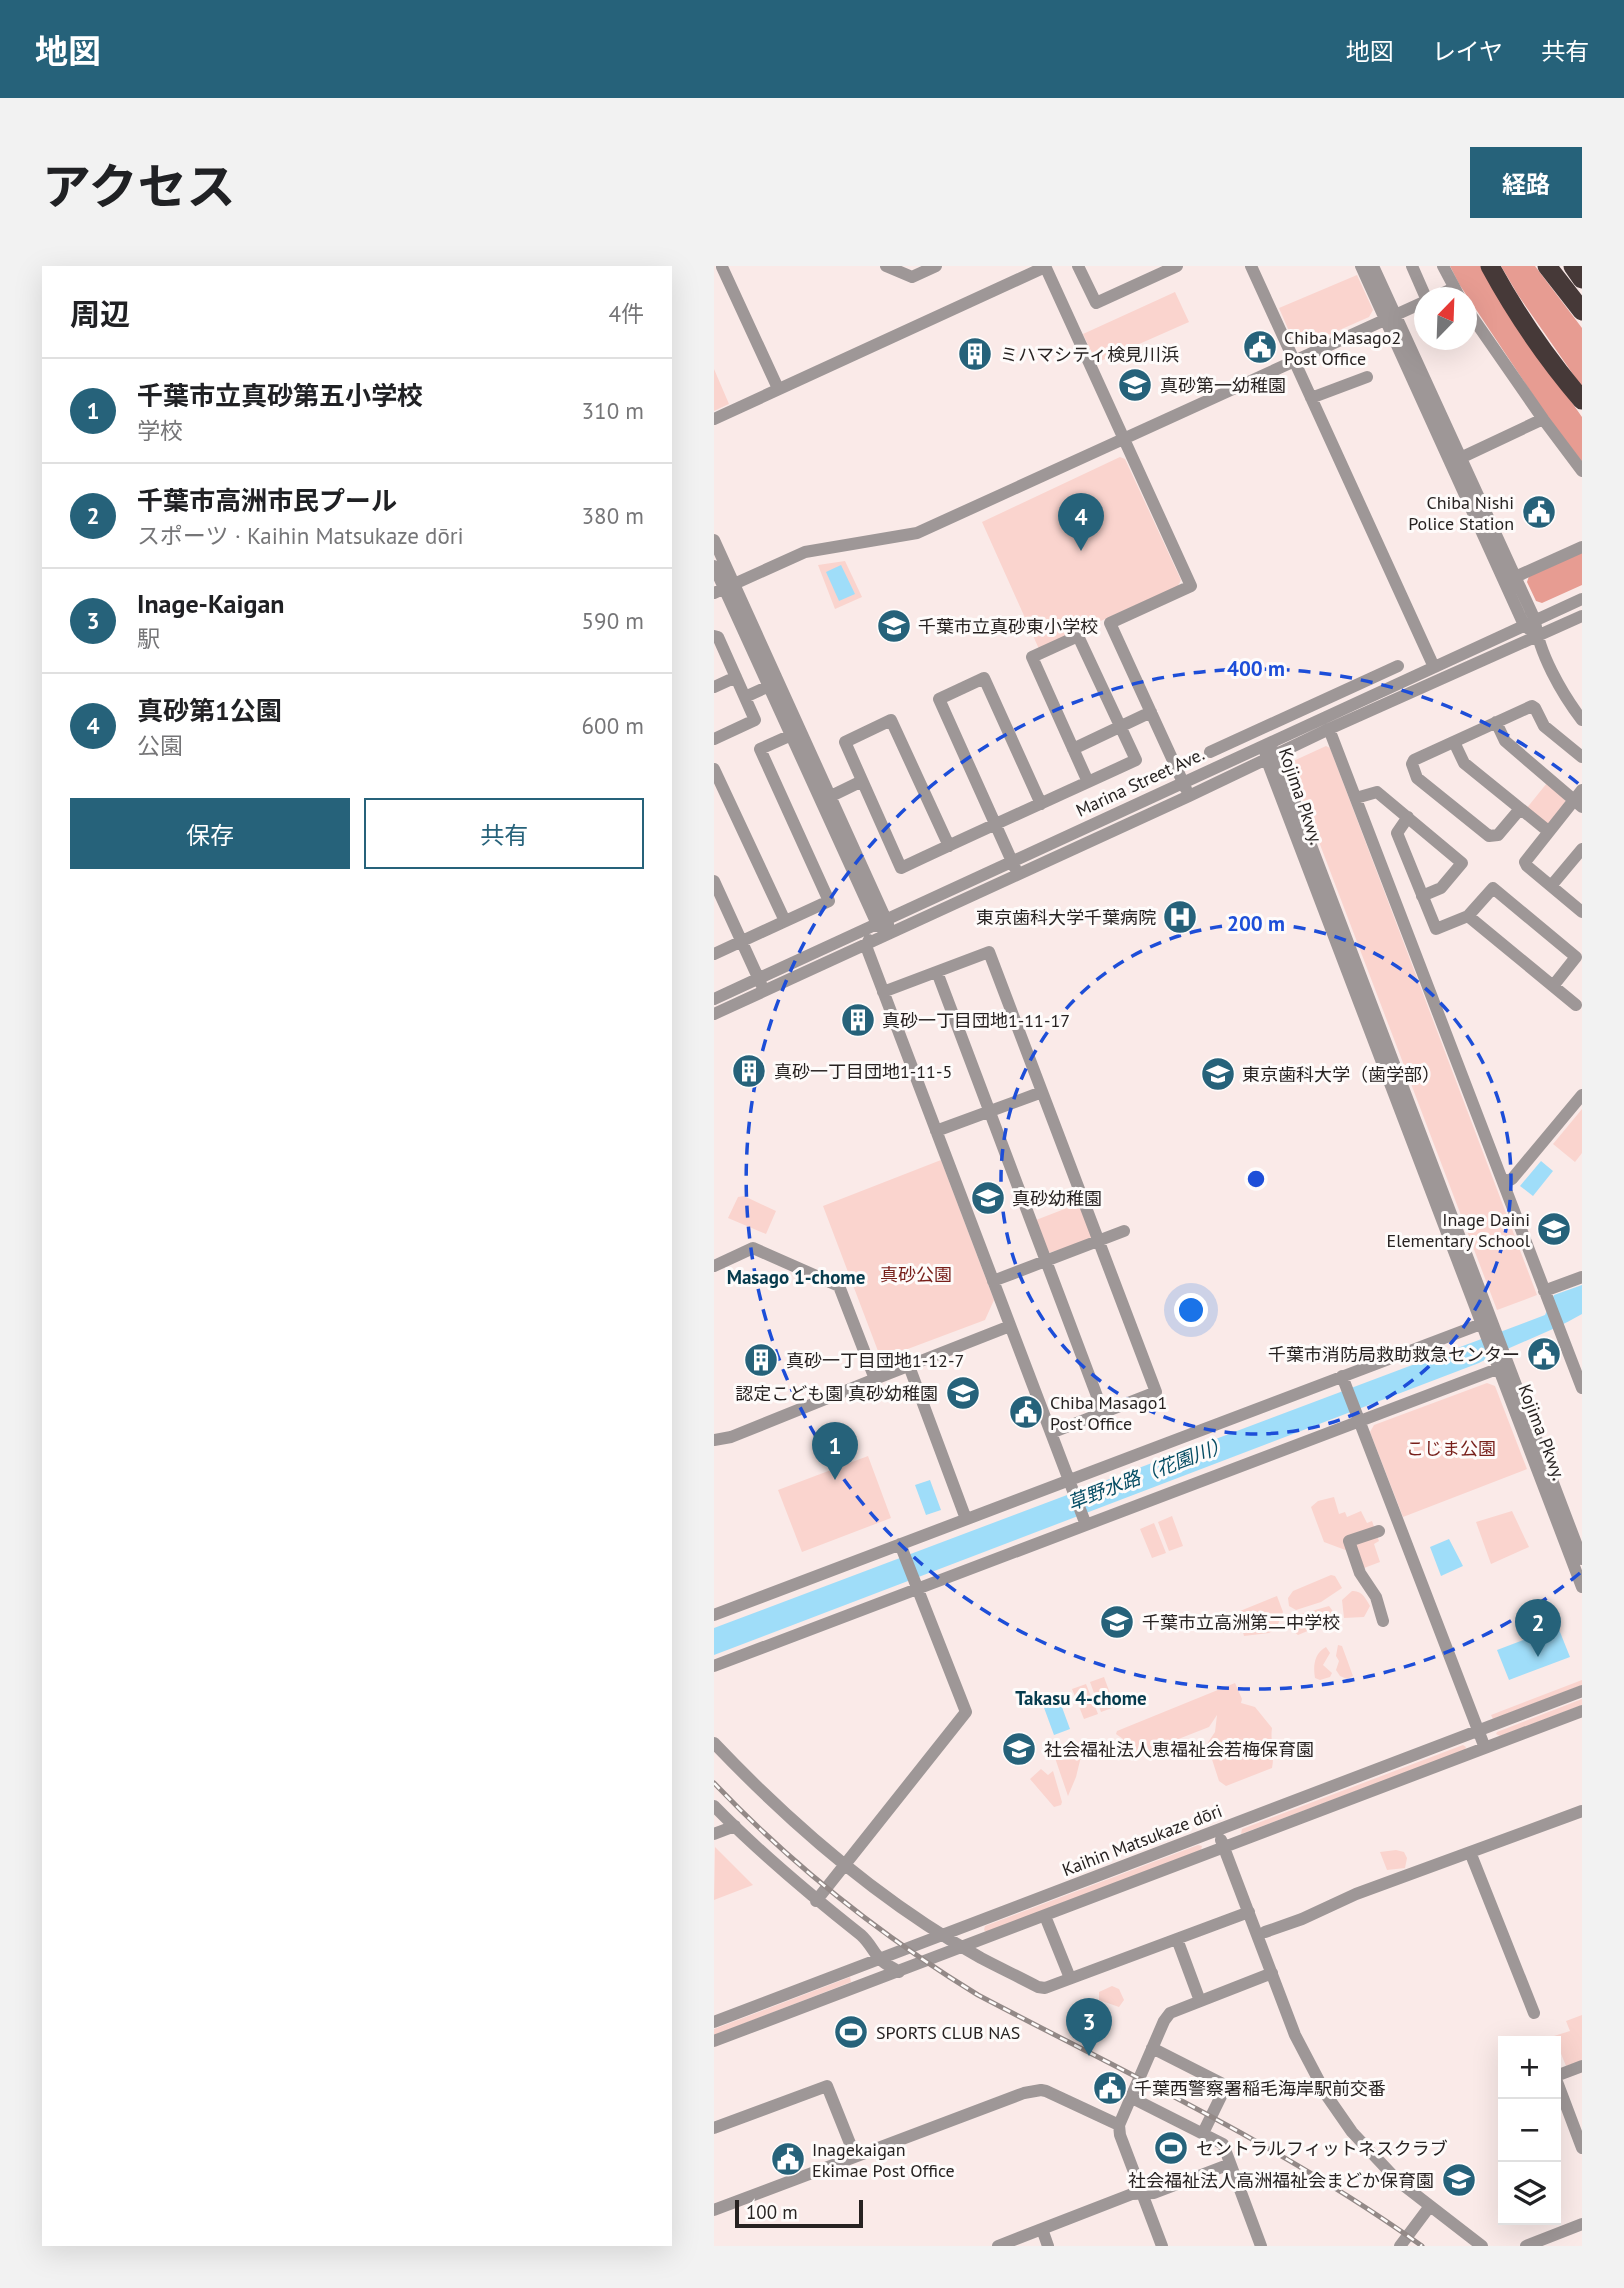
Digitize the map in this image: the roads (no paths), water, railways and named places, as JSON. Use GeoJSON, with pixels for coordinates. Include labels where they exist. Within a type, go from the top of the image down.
{"type":"FeatureCollection","features":[{"type":"Feature","properties":{"kind":"highway"},"geometry":{"type":"LineString","coordinates":[[1490,266],[1552,363],[1582,400]]}},
{"type":"Feature","properties":{"kind":"highway"},"geometry":{"type":"LineString","coordinates":[[1547,266],[1582,311]]}},
{"type":"Feature","properties":{"kind":"highway"},"geometry":{"type":"LineString","coordinates":[[1573,266],[1582,279]]}},
{"type":"Feature","properties":{"kind":"street"},"geometry":{"type":"LineString","coordinates":[[886,266],[912,277],[936,266]]}},
{"type":"Feature","properties":{"kind":"street"},"geometry":{"type":"LineString","coordinates":[[1079,266],[1096,303],[1177,266]]}},
{"type":"Feature","properties":{"kind":"street"},"geometry":{"type":"LineString","coordinates":[[1251,266],[1434,667]]}},
{"type":"Feature","properties":{"kind":"street"},"geometry":{"type":"LineString","coordinates":[[1362,266],[1391,317]]}},
{"type":"Feature","properties":{"kind":"street"},"geometry":{"type":"LineString","coordinates":[[1373,266],[1391,317],[1529,622],[1569,704],[1582,720]]}},
{"type":"Feature","properties":{"kind":"street"},"geometry":{"type":"LineString","coordinates":[[1412,266],[1420,287]]}},
{"type":"Feature","properties":{"kind":"street"},"geometry":{"type":"LineString","coordinates":[[1443,266],[1454,287]]}},
{"type":"Feature","properties":{"kind":"street"},"geometry":{"type":"LineString","coordinates":[[714,419],[1045,267],[1191,586],[1110,623],[1189,796]]}},
{"type":"Feature","properties":{"kind":"street"},"geometry":{"type":"LineString","coordinates":[[721,268],[776,384]]}},
{"type":"Feature","properties":{"kind":"street"},"geometry":{"type":"LineString","coordinates":[[724,589],[818,548],[917,533],[1414,306]]}},
{"type":"Feature","properties":{"kind":"street"},"geometry":{"type":"LineString","coordinates":[[1477,324],[1582,471]]}},
{"type":"Feature","properties":{"kind":"street"},"geometry":{"type":"LineString","coordinates":[[1311,398],[1367,377]]}},
{"type":"Feature","properties":{"kind":"street"},"geometry":{"type":"LineString","coordinates":[[1456,461],[1543,419]]}},
{"type":"Feature","properties":{"kind":"street"},"geometry":{"type":"LineString","coordinates":[[1456,461],[1514,577],[1529,622]]}},
{"type":"Feature","properties":{"kind":"street"},"geometry":{"type":"LineString","coordinates":[[714,540],[724,589],[797,733],[890,935]]}},
{"type":"Feature","properties":{"kind":"street"},"geometry":{"type":"LineString","coordinates":[[1514,577],[1582,547]]}},
{"type":"Feature","properties":{"kind":"street"},"geometry":{"type":"LineString","coordinates":[[714,566],[769,686],[797,733]]}},
{"type":"Feature","properties":{"kind":"street","name":"Marina Street Ave."},"geometry":{"type":"LineString","coordinates":[[714,1014],[761,985],[882,921],[1582,599]]}},
{"type":"Feature","properties":{"kind":"street","name":"Marina Street Ave."},"geometry":{"type":"LineString","coordinates":[[714,999],[761,985],[866,946],[1329,729],[1582,615]]}},
{"type":"Feature","properties":{"kind":"street"},"geometry":{"type":"LineString","coordinates":[[714,636],[718,637],[755,720],[714,739]]}},
{"type":"Feature","properties":{"kind":"street"},"geometry":{"type":"LineString","coordinates":[[949,846],[891,720],[845,742],[901,868],[949,846],[995,824],[1041,804],[1136,760],[1079,636],[1032,657],[1088,782]]}},
{"type":"Feature","properties":{"kind":"street"},"geometry":{"type":"LineString","coordinates":[[1210,752],[1398,666]]}},
{"type":"Feature","properties":{"kind":"street"},"geometry":{"type":"LineString","coordinates":[[714,687],[736,677]]}},
{"type":"Feature","properties":{"kind":"street"},"geometry":{"type":"LineString","coordinates":[[1018,875],[939,699],[984,678],[1041,804]]}},
{"type":"Feature","properties":{"kind":"street"},"geometry":{"type":"LineString","coordinates":[[745,697],[769,686]]}},
{"type":"Feature","properties":{"kind":"street"},"geometry":{"type":"LineString","coordinates":[[1520,809],[1498,835],[1489,836],[1417,778],[1413,771],[1414,760],[1532,706],[1544,726],[1582,757]]}},
{"type":"Feature","properties":{"kind":"street"},"geometry":{"type":"LineString","coordinates":[[1073,749],[1151,712]]}},
{"type":"Feature","properties":{"kind":"street"},"geometry":{"type":"LineString","coordinates":[[1496,722],[1505,741],[1579,799],[1548,831],[1525,862],[1582,912]]}},
{"type":"Feature","properties":{"kind":"street"},"geometry":{"type":"LineString","coordinates":[[1329,729],[1545,1294],[1579,1372],[1582,1388]]}},
{"type":"Feature","properties":{"kind":"street"},"geometry":{"type":"LineString","coordinates":[[714,954],[829,901],[760,749],[797,733]]}},
{"type":"Feature","properties":{"kind":"street"},"geometry":{"type":"LineString","coordinates":[[1454,742],[1464,763],[1548,831]]}},
{"type":"Feature","properties":{"kind":"street","name":"Kojima Pkwy."},"geometry":{"type":"LineString","coordinates":[[1265,743],[1504,1366],[1582,1559]]}},
{"type":"Feature","properties":{"kind":"street"},"geometry":{"type":"LineString","coordinates":[[714,769],[785,921]]}},
{"type":"Feature","properties":{"kind":"street"},"geometry":{"type":"LineString","coordinates":[[826,798],[862,781]]}},
{"type":"Feature","properties":{"kind":"street"},"geometry":{"type":"LineString","coordinates":[[1356,798],[1377,792],[1462,863],[1441,888],[1422,895]]}},
{"type":"Feature","properties":{"kind":"street"},"geometry":{"type":"LineString","coordinates":[[1408,817],[1397,833],[1436,929],[1468,916],[1493,888],[1576,957],[1553,986]]}},
{"type":"Feature","properties":{"kind":"street"},"geometry":{"type":"LineString","coordinates":[[1551,886],[1580,854]]}},
{"type":"Feature","properties":{"kind":"street"},"geometry":{"type":"LineString","coordinates":[[714,881],[718,900],[761,985]]}},
{"type":"Feature","properties":{"kind":"street"},"geometry":{"type":"LineString","coordinates":[[1468,916],[1553,986],[1580,1004]]}},
{"type":"Feature","properties":{"kind":"street"},"geometry":{"type":"LineString","coordinates":[[882,921],[866,946],[1086,1525]]}},
{"type":"Feature","properties":{"kind":"street"},"geometry":{"type":"LineString","coordinates":[[883,992],[989,952],[1156,1392],[1051,1433]]}},
{"type":"Feature","properties":{"kind":"street"},"geometry":{"type":"LineString","coordinates":[[937,972],[1103,1412]]}},
{"type":"Feature","properties":{"kind":"street"},"geometry":{"type":"LineString","coordinates":[[936,1131],[1042,1092]]}},
{"type":"Feature","properties":{"kind":"street"},"geometry":{"type":"LineString","coordinates":[[1503,1182],[1512,1179],[1582,1095]]}},
{"type":"Feature","properties":{"kind":"street"},"geometry":{"type":"LineString","coordinates":[[993,1281],[1124,1231]]}},
{"type":"Feature","properties":{"kind":"street"},"geometry":{"type":"LineString","coordinates":[[714,1266],[753,1248],[839,1286],[875,1379]]}},
{"type":"Feature","properties":{"kind":"street"},"geometry":{"type":"LineString","coordinates":[[1545,1294],[1582,1277]]}},
{"type":"Feature","properties":{"kind":"street"},"geometry":{"type":"LineString","coordinates":[[714,1615],[1487,1322]]}},
{"type":"Feature","properties":{"kind":"street"},"geometry":{"type":"LineString","coordinates":[[714,1440],[731,1437],[1010,1326]]}},
{"type":"Feature","properties":{"kind":"street"},"geometry":{"type":"LineString","coordinates":[[909,1366],[967,1519]]}},
{"type":"Feature","properties":{"kind":"street"},"geometry":{"type":"LineString","coordinates":[[714,1666],[1504,1366]]}},
{"type":"Feature","properties":{"kind":"street","name":"Kojima Pkwy."},"geometry":{"type":"LineString","coordinates":[[1504,1366],[1582,1587]]}},
{"type":"Feature","properties":{"kind":"street"},"geometry":{"type":"LineString","coordinates":[[1342,1376],[1485,1748]]}},
{"type":"Feature","properties":{"kind":"street"},"geometry":{"type":"LineString","coordinates":[[1379,1531],[1349,1541],[1360,1573],[1376,1597],[1383,1621]]}},
{"type":"Feature","properties":{"kind":"street"},"geometry":{"type":"LineString","coordinates":[[816,1901],[966,1712],[900,1544]]}},
{"type":"Feature","properties":{"kind":"street","name":"Kaihin Matsukaze dōri"},"geometry":{"type":"LineString","coordinates":[[714,2022],[1582,1691]]}},
{"type":"Feature","properties":{"kind":"street","name":"Kaihin Matsukaze dōri"},"geometry":{"type":"LineString","coordinates":[[714,2041],[1582,1711]]}},
{"type":"Feature","properties":{"kind":"street"},"geometry":{"type":"LineString","coordinates":[[714,1743],[774,1803],[844,1864],[896,1903],[964,1947],[1038,1987],[1045,1988],[1249,1912]]}},
{"type":"Feature","properties":{"kind":"street"},"geometry":{"type":"LineString","coordinates":[[714,1805],[816,1901],[864,1937],[874,1947],[879,1959],[899,1972]]}},
{"type":"Feature","properties":{"kind":"street"},"geometry":{"type":"LineString","coordinates":[[1265,1932],[1302,1919],[1356,1894],[1582,1811]]}},
{"type":"Feature","properties":{"kind":"street"},"geometry":{"type":"LineString","coordinates":[[714,1834],[734,1826]]}},
{"type":"Feature","properties":{"kind":"street"},"geometry":{"type":"LineString","coordinates":[[1217,1830],[1295,2035],[1327,2096],[1352,2132],[1398,2181],[1482,2246]]}},
{"type":"Feature","properties":{"kind":"street"},"geometry":{"type":"LineString","coordinates":[[1471,1852],[1534,2013]]}},
{"type":"Feature","properties":{"kind":"street"},"geometry":{"type":"LineString","coordinates":[[1045,1916],[1070,1978]]}},
{"type":"Feature","properties":{"kind":"street"},"geometry":{"type":"LineString","coordinates":[[1177,1938],[1200,2001]]}},
{"type":"Feature","properties":{"kind":"street"},"geometry":{"type":"LineString","coordinates":[[1162,2246],[1119,2126],[1170,2013],[1272,1973]]}},
{"type":"Feature","properties":{"kind":"street"},"geometry":{"type":"LineString","coordinates":[[1152,2048],[1223,2084],[1225,2088],[1203,2133]]}},
{"type":"Feature","properties":{"kind":"street"},"geometry":{"type":"LineString","coordinates":[[1561,2075],[1582,2066]]}},
{"type":"Feature","properties":{"kind":"street"},"geometry":{"type":"LineString","coordinates":[[714,2128],[827,2086],[855,2155]]}},
{"type":"Feature","properties":{"kind":"street"},"geometry":{"type":"LineString","coordinates":[[714,2210],[1024,2093],[1041,2090],[1119,2126]]}},
{"type":"Feature","properties":{"kind":"street"},"geometry":{"type":"LineString","coordinates":[[1561,2091],[1582,2148]]}},
{"type":"Feature","properties":{"kind":"street"},"geometry":{"type":"LineString","coordinates":[[1132,2098],[1223,2144],[1261,2246]]}},
{"type":"Feature","properties":{"kind":"street"},"geometry":{"type":"LineString","coordinates":[[998,2246],[1132,2194],[1154,2193],[1230,2164]]}},
{"type":"Feature","properties":{"kind":"street"},"geometry":{"type":"LineString","coordinates":[[1400,2246],[1430,2206]]}},
{"type":"Feature","properties":{"kind":"street"},"geometry":{"type":"LineString","coordinates":[[1526,2246],[1582,2224]]}},
{"type":"Feature","properties":{"kind":"street"},"geometry":{"type":"LineString","coordinates":[[1042,2229],[1048,2246]]}},
{"type":"Feature","properties":{"kind":"water"},"geometry":{"type":"Polygon","coordinates":[[[841,565],[855,594],[839,601],[826,572],[841,565]]]}},
{"type":"Feature","properties":{"kind":"water"},"geometry":{"type":"Polygon","coordinates":[[[1541,1161],[1553,1171],[1533,1196],[1520,1186],[1541,1161]]]}},
{"type":"Feature","properties":{"kind":"water","name":"草野水路（花園川）"},"geometry":{"type":"Polygon","coordinates":[[[1582,1285],[1582,1314],[1479,1363],[714,1655],[714,1628],[1545,1315],[1554,1295],[1582,1285]]]}},
{"type":"Feature","properties":{"kind":"water"},"geometry":{"type":"Polygon","coordinates":[[[930,1480],[941,1510],[926,1515],[915,1485],[930,1480]]]}},
{"type":"Feature","properties":{"kind":"water"},"geometry":{"type":"Polygon","coordinates":[[[1449,1539],[1463,1566],[1441,1576],[1430,1547],[1449,1539]]]}},
{"type":"Feature","properties":{"kind":"water"},"geometry":{"type":"Polygon","coordinates":[[[1558,1627],[1570,1657],[1509,1680],[1497,1650],[1558,1627]]]}},
{"type":"Feature","properties":{"kind":"water"},"geometry":{"type":"Polygon","coordinates":[[[1059,1699],[1070,1729],[1054,1735],[1043,1705],[1059,1699]]]}},
{"type":"Feature","properties":{"kind":"railway"},"geometry":{"type":"LineString","coordinates":[[714,1783],[806,1871],[872,1923],[942,1972],[978,1995],[1260,2144],[1315,2176],[1422,2246]]}},
{"type":"Feature","properties":{"kind":"place","name":"Chiba Masago2 Post Office"},"geometry":{"type":"Point","coordinates":[1260,347]}},
{"type":"Feature","properties":{"kind":"place","name":"ミハマシティ検見川浜"},"geometry":{"type":"Point","coordinates":[975,354]}},
{"type":"Feature","properties":{"kind":"place","name":"真砂第一幼稚園"},"geometry":{"type":"Point","coordinates":[1135,385]}},
{"type":"Feature","properties":{"kind":"place","name":"Chiba Nishi Police Station"},"geometry":{"type":"Point","coordinates":[1539,512]}},
{"type":"Feature","properties":{"kind":"place","name":"真砂第1公園"},"geometry":{"type":"Point","coordinates":[1081,551]}},
{"type":"Feature","properties":{"kind":"place","name":"千葉市立真砂東小学校"},"geometry":{"type":"Point","coordinates":[894,626]}},
{"type":"Feature","properties":{"kind":"place","name":"東京歯科大学千葉病院"},"geometry":{"type":"Point","coordinates":[1180,917]}},
{"type":"Feature","properties":{"kind":"place","name":"真砂一丁目団地1-11-17"},"geometry":{"type":"Point","coordinates":[858,1020]}},
{"type":"Feature","properties":{"kind":"place","name":"真砂一丁目団地1-11-5"},"geometry":{"type":"Point","coordinates":[749,1071]}},
{"type":"Feature","properties":{"kind":"place","name":"東京歯科大学（歯学部）"},"geometry":{"type":"Point","coordinates":[1218,1074]}},
{"type":"Feature","properties":{"kind":"place","name":"真砂幼稚園"},"geometry":{"type":"Point","coordinates":[988,1198]}},
{"type":"Feature","properties":{"kind":"place","name":"Inage Daini Elementary School"},"geometry":{"type":"Point","coordinates":[1554,1229]}},
{"type":"Feature","properties":{"kind":"place","name":"千葉市消防局救助救急センター"},"geometry":{"type":"Point","coordinates":[1544,1354]}},
{"type":"Feature","properties":{"kind":"place","name":"真砂一丁目団地1-12-7"},"geometry":{"type":"Point","coordinates":[761,1360]}},
{"type":"Feature","properties":{"kind":"place","name":"認定こども園 真砂幼稚園"},"geometry":{"type":"Point","coordinates":[963,1393]}},
{"type":"Feature","properties":{"kind":"place","name":"Chiba Masago1 Post Office"},"geometry":{"type":"Point","coordinates":[1026,1412]}},
{"type":"Feature","properties":{"kind":"place","name":"千葉市立真砂第五小学校"},"geometry":{"type":"Point","coordinates":[835,1480]}},
{"type":"Feature","properties":{"kind":"place","name":"千葉市立高洲第二中学校"},"geometry":{"type":"Point","coordinates":[1117,1622]}},
{"type":"Feature","properties":{"kind":"place","name":"千葉市高洲市民プール"},"geometry":{"type":"Point","coordinates":[1538,1657]}},
{"type":"Feature","properties":{"kind":"place","name":"社会福祉法人恵福祉会若梅保育園"},"geometry":{"type":"Point","coordinates":[1019,1749]}},
{"type":"Feature","properties":{"kind":"place","name":"SPORTS CLUB NAS"},"geometry":{"type":"Point","coordinates":[851,2032]}},
{"type":"Feature","properties":{"kind":"place","name":"Inage-Kaigan"},"geometry":{"type":"Point","coordinates":[1089,2056]}},
{"type":"Feature","properties":{"kind":"place","name":"千葉西警察署稲毛海岸駅前交番"},"geometry":{"type":"Point","coordinates":[1110,2088]}},
{"type":"Feature","properties":{"kind":"place","name":"セントラルフィットネスクラブ"},"geometry":{"type":"Point","coordinates":[1171,2148]}},
{"type":"Feature","properties":{"kind":"place","name":"Inagekaigan Ekimae Post Office"},"geometry":{"type":"Point","coordinates":[788,2159]}},
{"type":"Feature","properties":{"kind":"place","name":"社会福祉法人高洲福祉会まどか保育園"},"geometry":{"type":"Point","coordinates":[1459,2180]}},
{"type":"Feature","properties":{"kind":"district","name":"Masago 1-chome"},"geometry":{"type":"Point","coordinates":[796,1277]}},
{"type":"Feature","properties":{"kind":"district","name":"Takasu 4-chome"},"geometry":{"type":"Point","coordinates":[1081,1698]}},
{"type":"Feature","properties":{"kind":"park label","name":"真砂公園"},"geometry":{"type":"Point","coordinates":[916,1274]}},
{"type":"Feature","properties":{"kind":"park label","name":"こじま公園"},"geometry":{"type":"Point","coordinates":[1451,1448]}}]}
